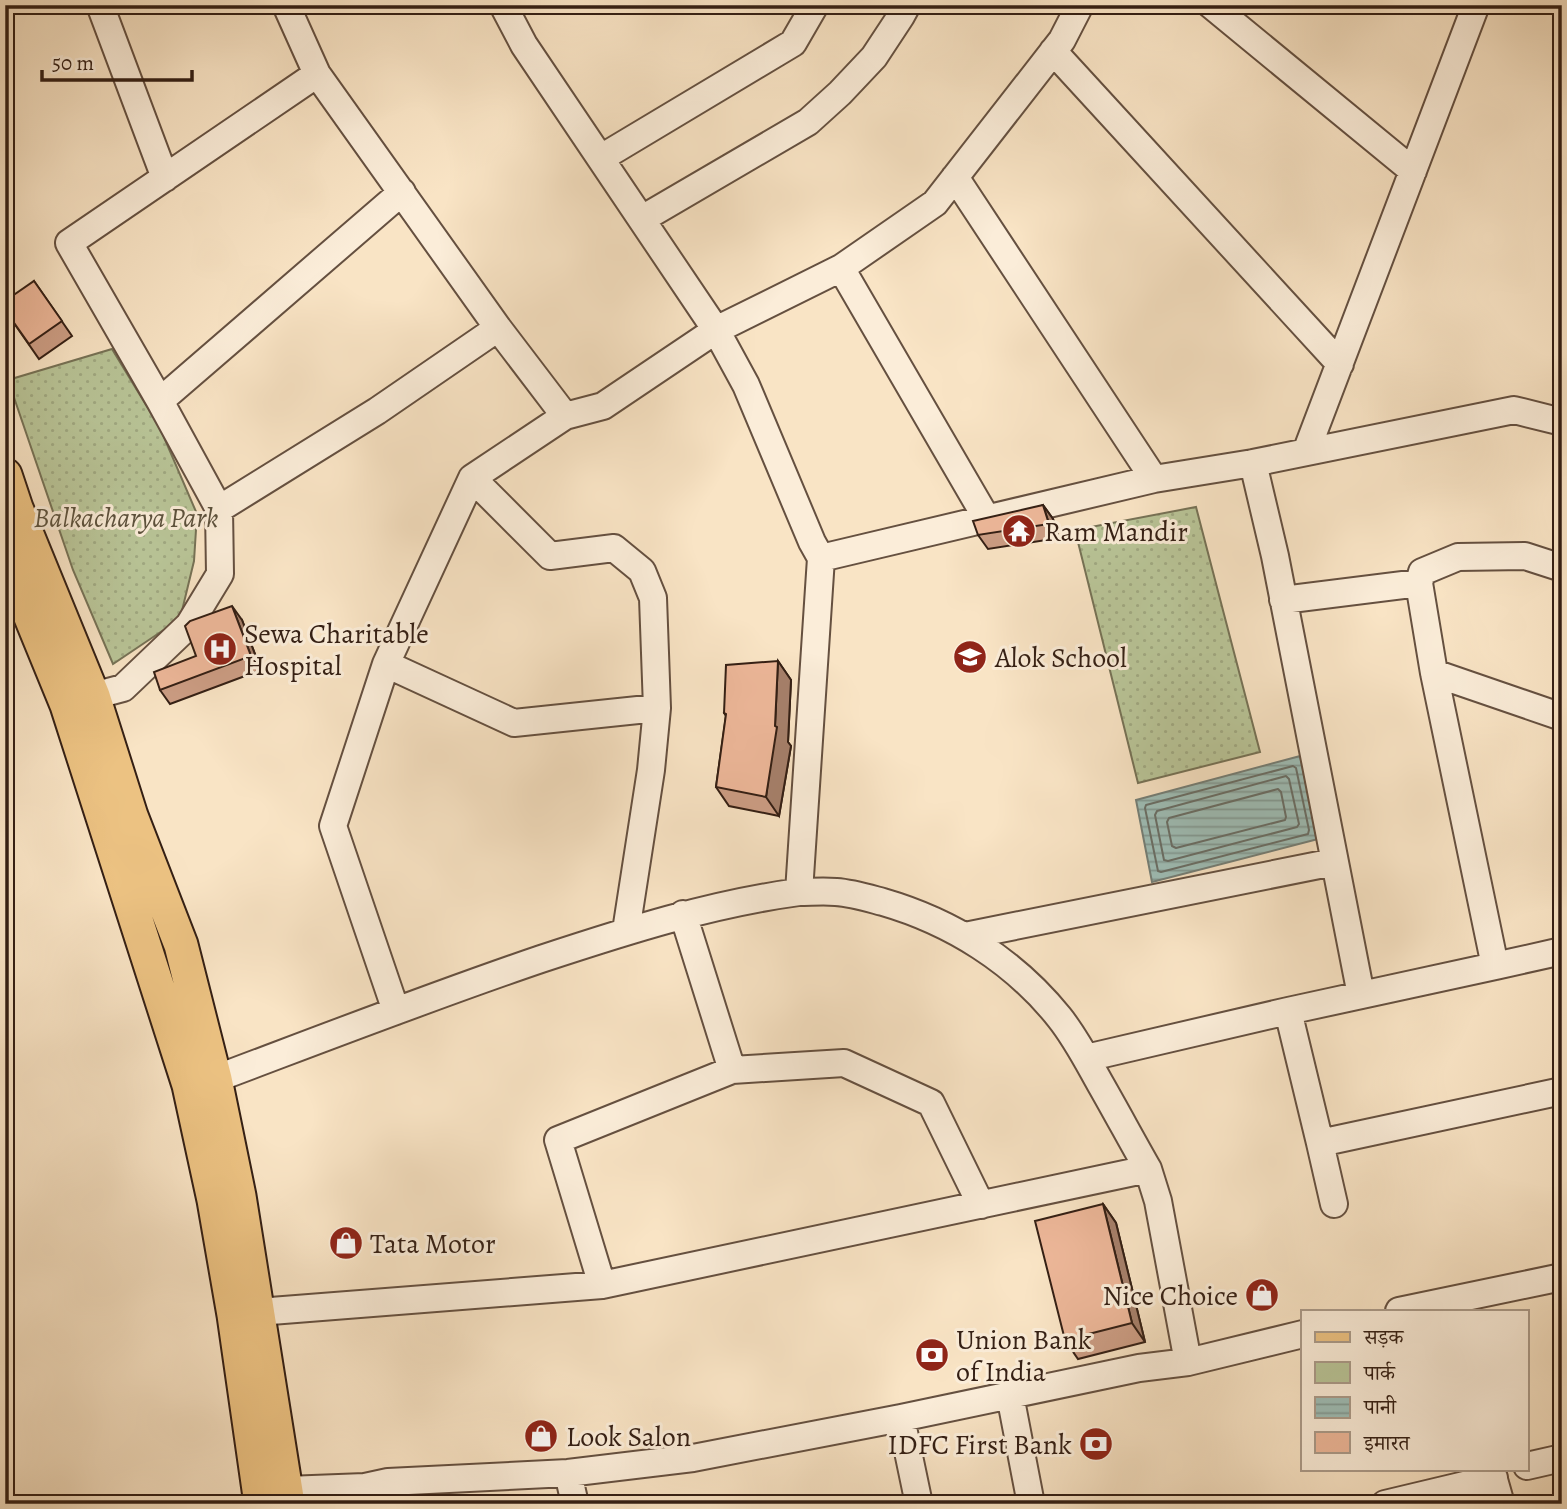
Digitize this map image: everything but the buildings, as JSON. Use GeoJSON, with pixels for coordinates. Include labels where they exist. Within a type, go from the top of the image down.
{"type":"FeatureCollection","features":[{"type":"Feature","properties":{"kind":"main road"},"geometry":{"type":"LineString","coordinates":[[5,475],[93,696],[131,816],[181,945],[215,1079],[239,1196],[258,1312],[278,1499]]}},
{"type":"Feature","properties":{"kind":"main road"},"geometry":{"type":"LineString","coordinates":[[5,554],[67,705],[189,1085],[214,1200],[234,1315],[278,1499]]}},
{"type":"Feature","properties":{"kind":"street"},"geometry":{"type":"LineString","coordinates":[[100,5],[165,178]]}},
{"type":"Feature","properties":{"kind":"street"},"geometry":{"type":"LineString","coordinates":[[285,5],[317,74],[498,328],[565,416]]}},
{"type":"Feature","properties":{"kind":"street"},"geometry":{"type":"LineString","coordinates":[[503,5],[524,45],[716,330],[746,385],[821,558],[799,892]]}},
{"type":"Feature","properties":{"kind":"street"},"geometry":{"type":"LineString","coordinates":[[601,158],[793,43],[815,5]]}},
{"type":"Feature","properties":{"kind":"street"},"geometry":{"type":"LineString","coordinates":[[642,219],[808,122],[874,57],[906,5]]}},
{"type":"Feature","properties":{"kind":"street"},"geometry":{"type":"LineString","coordinates":[[396,1011],[333,826],[386,664],[472,478],[565,416],[603,406],[716,330],[841,268],[935,203],[1054,51],[1080,5]]}},
{"type":"Feature","properties":{"kind":"street"},"geometry":{"type":"LineString","coordinates":[[1211,5],[1413,171]]}},
{"type":"Feature","properties":{"kind":"street"},"geometry":{"type":"LineString","coordinates":[[1306,452],[1476,5]]}},
{"type":"Feature","properties":{"kind":"street"},"geometry":{"type":"LineString","coordinates":[[1054,51],[1340,364]]}},
{"type":"Feature","properties":{"kind":"street"},"geometry":{"type":"LineString","coordinates":[[93,696],[123,688],[189,625],[220,574],[219,509],[69,243],[317,74]]}},
{"type":"Feature","properties":{"kind":"street"},"geometry":{"type":"LineString","coordinates":[[955,177],[1154,480]]}},
{"type":"Feature","properties":{"kind":"street"},"geometry":{"type":"LineString","coordinates":[[160,401],[402,192]]}},
{"type":"Feature","properties":{"kind":"street"},"geometry":{"type":"LineString","coordinates":[[841,268],[986,519]]}},
{"type":"Feature","properties":{"kind":"street"},"geometry":{"type":"LineString","coordinates":[[219,509],[377,411],[498,328]]}},
{"type":"Feature","properties":{"kind":"street"},"geometry":{"type":"LineString","coordinates":[[821,558],[1154,480],[1253,463],[1514,410],[1562,422]]}},
{"type":"Feature","properties":{"kind":"street"},"geometry":{"type":"LineString","coordinates":[[1253,463],[1283,600],[1361,995]]}},
{"type":"Feature","properties":{"kind":"street"},"geometry":{"type":"LineString","coordinates":[[472,478],[550,556],[614,548],[642,571],[653,598],[657,708],[651,770],[626,931]]}},
{"type":"Feature","properties":{"kind":"street"},"geometry":{"type":"LineString","coordinates":[[1495,966],[1434,673],[1419,583],[1422,572],[1458,557],[1525,556],[1562,568]]}},
{"type":"Feature","properties":{"kind":"street"},"geometry":{"type":"LineString","coordinates":[[1283,600],[1419,583]]}},
{"type":"Feature","properties":{"kind":"street"},"geometry":{"type":"LineString","coordinates":[[386,664],[514,723],[657,708]]}},
{"type":"Feature","properties":{"kind":"street"},"geometry":{"type":"LineString","coordinates":[[1434,673],[1562,717]]}},
{"type":"Feature","properties":{"kind":"street"},"geometry":{"type":"LineString","coordinates":[[965,936],[1334,862]]}},
{"type":"Feature","properties":{"kind":"street"},"geometry":{"type":"LineString","coordinates":[[215,1079],[453,989],[626,931],[683,915],[761,897],[799,892],[837,892],[907,909],[942,923],[1007,965],[1060,1018],[1086,1058],[1148,1169],[1158,1200],[1188,1362]]}},
{"type":"Feature","properties":{"kind":"street"},"geometry":{"type":"LineString","coordinates":[[683,915],[732,1070]]}},
{"type":"Feature","properties":{"kind":"street"},"geometry":{"type":"LineString","coordinates":[[1086,1058],[1562,951]]}},
{"type":"Feature","properties":{"kind":"street"},"geometry":{"type":"LineString","coordinates":[[1288,1011],[1334,1205]]}},
{"type":"Feature","properties":{"kind":"street"},"geometry":{"type":"LineString","coordinates":[[602,1284],[558,1140],[732,1070],[844,1063],[931,1103],[981,1205]]}},
{"type":"Feature","properties":{"kind":"street"},"geometry":{"type":"LineString","coordinates":[[1320,1143],[1562,1091]]}},
{"type":"Feature","properties":{"kind":"street"},"geometry":{"type":"LineString","coordinates":[[258,1312],[602,1284],[1148,1169]]}},
{"type":"Feature","properties":{"kind":"street"},"geometry":{"type":"LineString","coordinates":[[1410,1310],[1443,1307],[1562,1277]]}},
{"type":"Feature","properties":{"kind":"street"},"geometry":{"type":"LineString","coordinates":[[278,1499],[366,1487],[387,1496],[571,1488],[756,1461],[902,1425],[1011,1402],[1139,1368],[1188,1362],[1301,1334]]}},
{"type":"Feature","properties":{"kind":"street"},"geometry":{"type":"LineString","coordinates":[[1011,1402],[1031,1504]]}},
{"type":"Feature","properties":{"kind":"street"},"geometry":{"type":"LineString","coordinates":[[902,1425],[919,1504]]}},
{"type":"Feature","properties":{"kind":"street"},"geometry":{"type":"LineString","coordinates":[[1528,1466],[1562,1458]]}},
{"type":"Feature","properties":{"kind":"street"},"geometry":{"type":"LineString","coordinates":[[1385,1504],[1498,1472],[1501,1504]]}},
{"type":"Feature","properties":{"kind":"green space","name":"Balkacharya Park"},"geometry":{"type":"Polygon","coordinates":[[[112,349],[160,428],[197,514],[194,561],[180,619],[113,664],[73,570],[8,380],[112,349]]]}},
{"type":"Feature","properties":{"kind":"green space"},"geometry":{"type":"Polygon","coordinates":[[[1196,507],[1260,752],[1138,783],[1075,530],[1196,507]]]}},
{"type":"Feature","properties":{"kind":"water"},"geometry":{"type":"Polygon","coordinates":[[[1300,756],[1318,839],[1152,882],[1136,800],[1300,756]]]}},
{"type":"Feature","properties":{"kind":"place","name":"Ram Mandir"},"geometry":{"type":"Point","coordinates":[1019,531]}},
{"type":"Feature","properties":{"kind":"place","name":"Sewa Charitable Hospital"},"geometry":{"type":"Point","coordinates":[220,649]}},
{"type":"Feature","properties":{"kind":"place","name":"Alok School"},"geometry":{"type":"Point","coordinates":[970,657]}},
{"type":"Feature","properties":{"kind":"place","name":"Tata Motor"},"geometry":{"type":"Point","coordinates":[346,1243]}},
{"type":"Feature","properties":{"kind":"place","name":"Nice Choice"},"geometry":{"type":"Point","coordinates":[1262,1295]}},
{"type":"Feature","properties":{"kind":"place","name":"Union Bank of India"},"geometry":{"type":"Point","coordinates":[932,1355]}},
{"type":"Feature","properties":{"kind":"place","name":"Look Salon"},"geometry":{"type":"Point","coordinates":[541,1436]}},
{"type":"Feature","properties":{"kind":"place","name":"IDFC First Bank"},"geometry":{"type":"Point","coordinates":[1096,1444]}}]}
